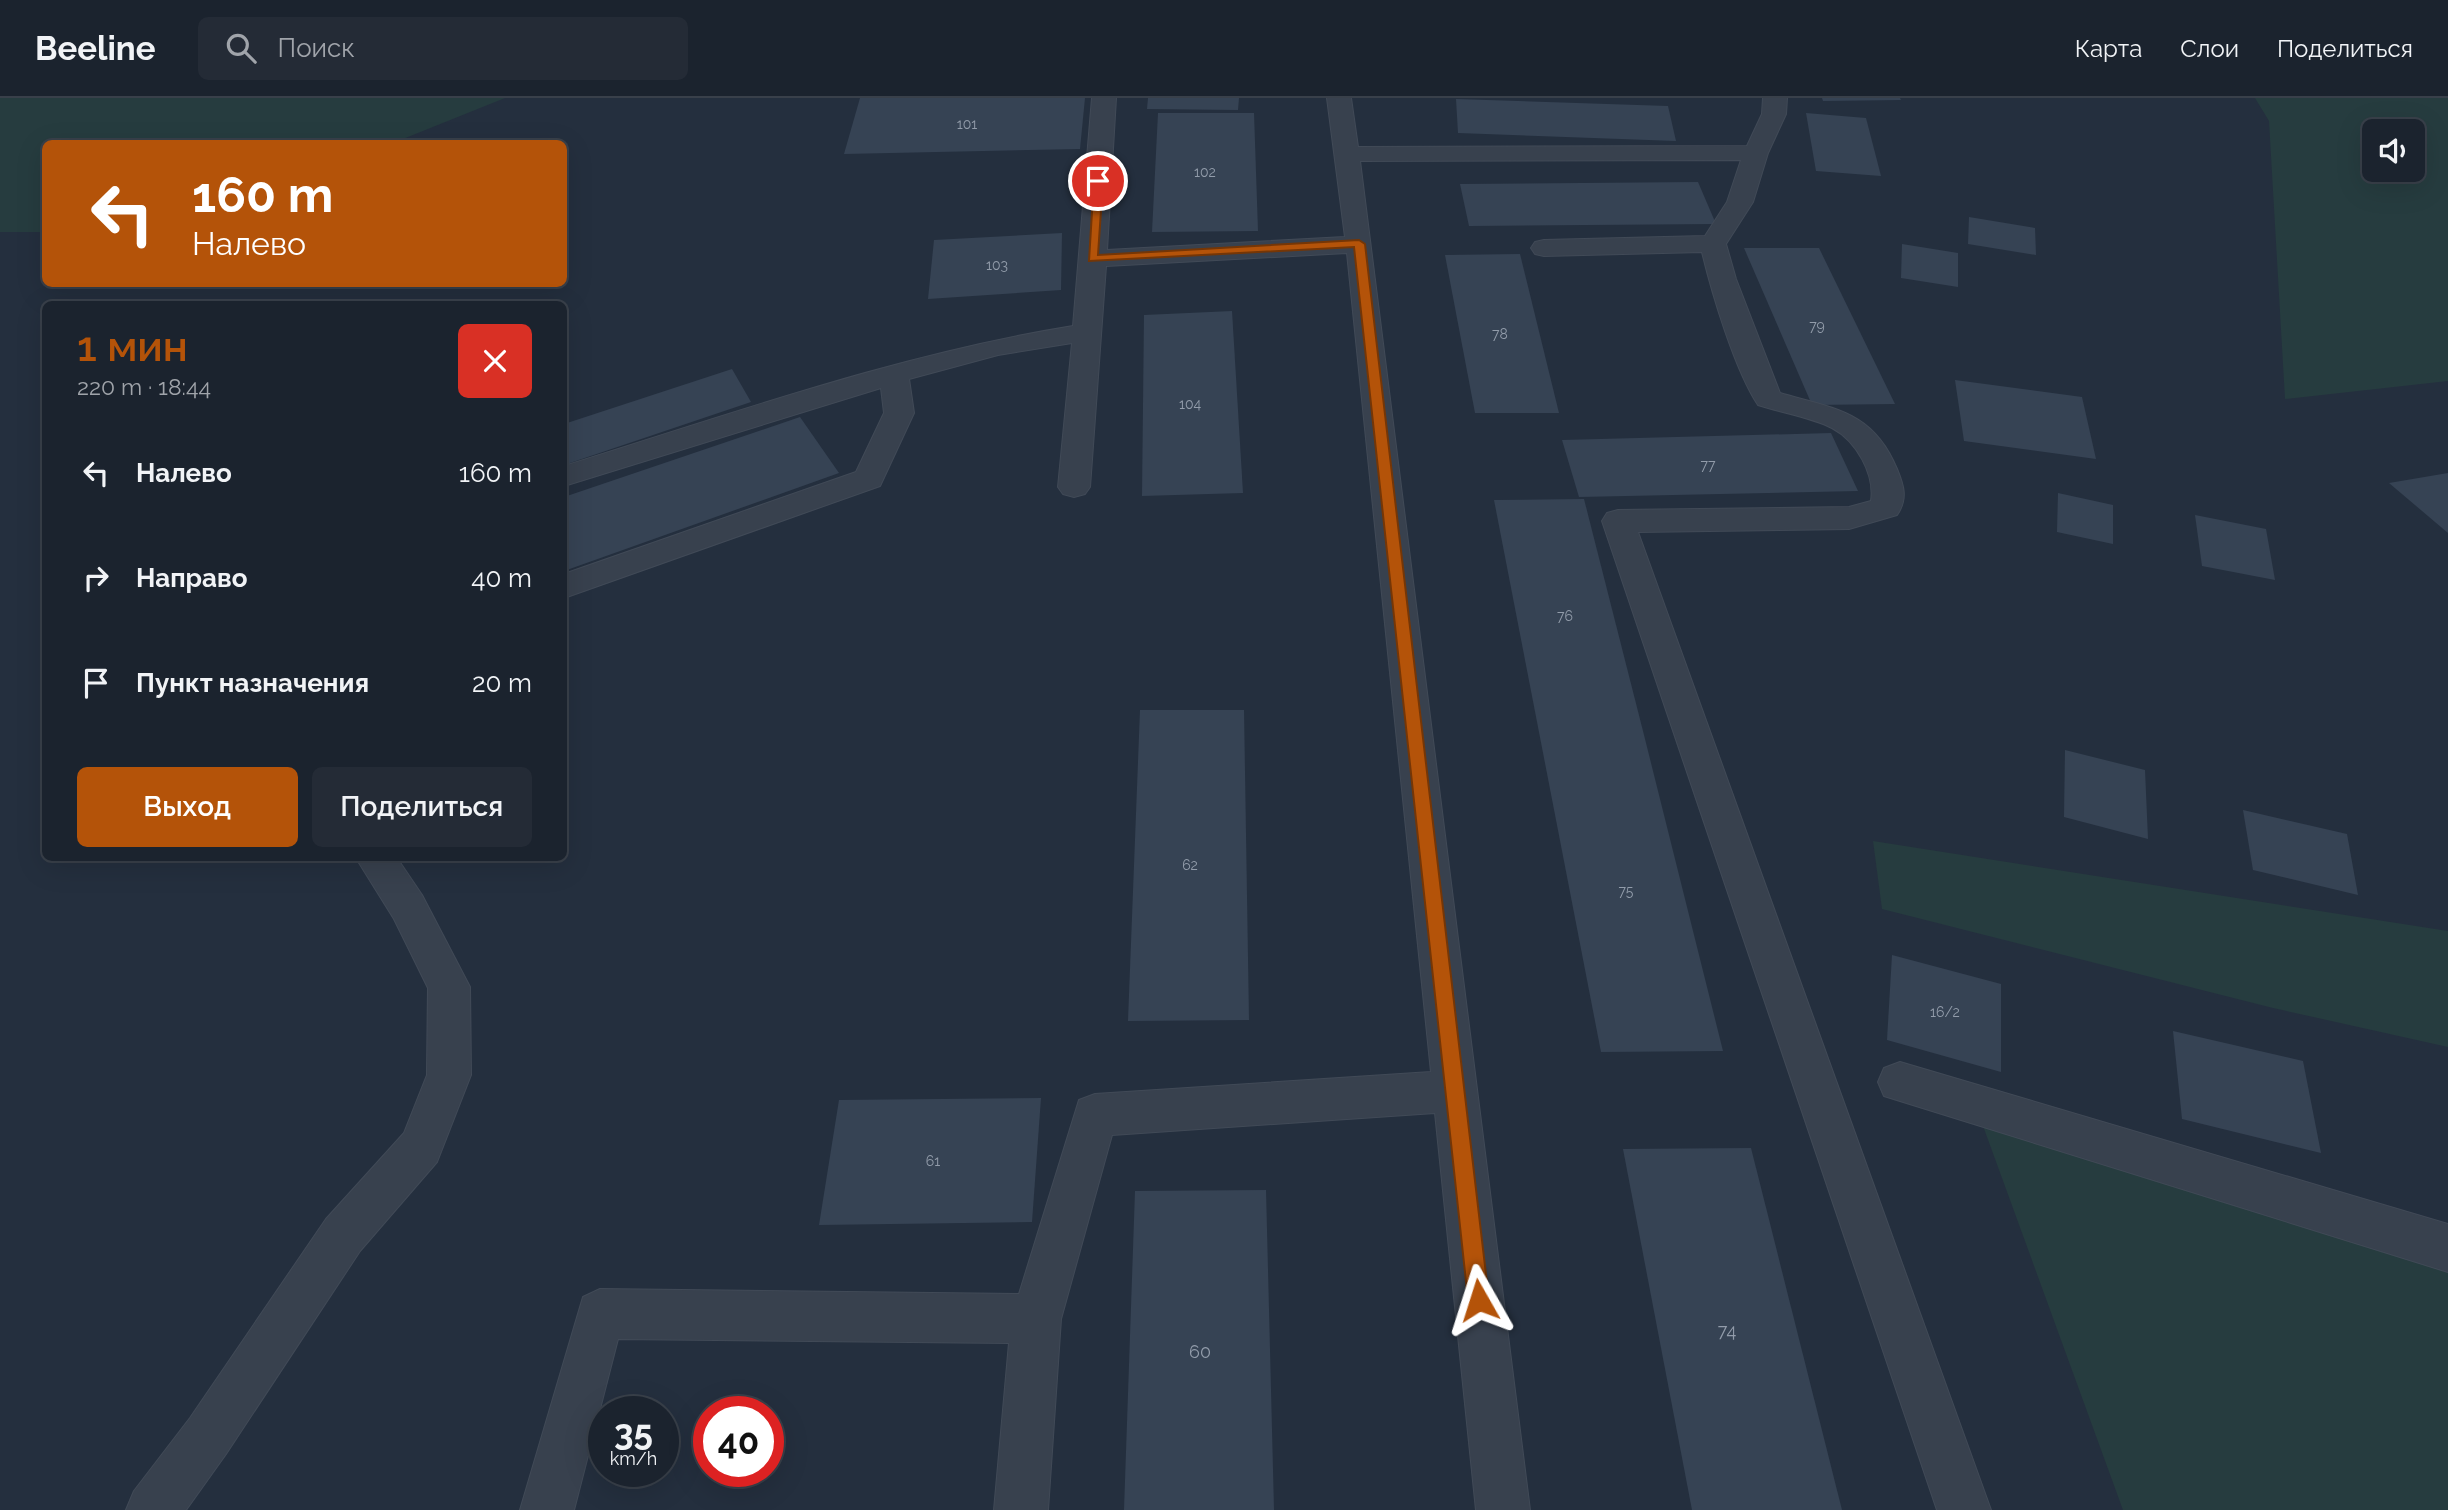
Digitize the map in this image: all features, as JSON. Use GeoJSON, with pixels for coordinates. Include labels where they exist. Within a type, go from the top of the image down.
{"type":"FeatureCollection","features":[{"type":"Feature","properties":{"kind":"street"},"geometry":{"type":"LineString","coordinates":[[1074,487],[1104,98]]}},
{"type":"Feature","properties":{"kind":"street"},"geometry":{"type":"LineString","coordinates":[[1339,98],[1359,244],[1503,1510]]}},
{"type":"Feature","properties":{"kind":"street"},"geometry":{"type":"LineString","coordinates":[[1775,98],[1774,114],[1756,153],[1740,202],[1713,244],[1722,279],[1760,385],[1769,399],[1844,422],[1873,449],[1889,488],[1886,508],[1849,519],[1618,521],[1964,1510]]}},
{"type":"Feature","properties":{"kind":"street"},"geometry":{"type":"LineString","coordinates":[[1348,154],[1756,153]]}},
{"type":"Feature","properties":{"kind":"street"},"geometry":{"type":"LineString","coordinates":[[1093,258],[1359,244]]}},
{"type":"Feature","properties":{"kind":"street"},"geometry":{"type":"LineString","coordinates":[[1544,248],[1713,244]]}},
{"type":"Feature","properties":{"kind":"street"},"geometry":{"type":"LineString","coordinates":[[567,475],[894,374],[996,346],[1086,332]]}},
{"type":"Feature","properties":{"kind":"street"},"geometry":{"type":"LineString","coordinates":[[567,585],[869,479],[900,413],[894,374]]}},
{"type":"Feature","properties":{"kind":"street"},"geometry":{"type":"LineString","coordinates":[[153,1510],[208,1436],[343,1235],[421,1147],[449,1075],[449,987],[408,906],[378,861]]}},
{"type":"Feature","properties":{"kind":"street"},"geometry":{"type":"LineString","coordinates":[[1900,1082],[2448,1248]]}},
{"type":"Feature","properties":{"kind":"street"},"geometry":{"type":"LineString","coordinates":[[1021,1510],[1036,1319],[1095,1115],[1455,1090]]}},
{"type":"Feature","properties":{"kind":"street"},"geometry":{"type":"LineString","coordinates":[[547,1510],[600,1314],[1036,1319]]}},
{"type":"Feature","properties":{"kind":"green space"},"geometry":{"type":"Polygon","coordinates":[[[0,98],[505,98],[400,140],[42,140],[42,232],[0,232],[0,98]]]}},
{"type":"Feature","properties":{"kind":"green space"},"geometry":{"type":"Polygon","coordinates":[[[2255,98],[2448,98],[2448,381],[2285,399],[2269,121],[2255,98]]]}},
{"type":"Feature","properties":{"kind":"green space"},"geometry":{"type":"Polygon","coordinates":[[[1873,841],[2448,931],[2448,1047],[2273,1008],[1882,909],[1873,841]]]}},
{"type":"Feature","properties":{"kind":"green space"},"geometry":{"type":"Polygon","coordinates":[[[1979,1115],[2448,1258],[2448,1510],[2123,1510],[1979,1115]]]}},
{"type":"Feature","properties":{"kind":"building"},"geometry":{"type":"Polygon","coordinates":[[[860,98],[1085,98],[1080,149],[844,154],[860,98]]]}},
{"type":"Feature","properties":{"kind":"building"},"geometry":{"type":"Polygon","coordinates":[[[1148,98],[1239,98],[1238,110],[1147,109],[1148,98]]]}},
{"type":"Feature","properties":{"kind":"building"},"geometry":{"type":"Polygon","coordinates":[[[1822,98],[1900,98],[1901,100],[1823,101],[1822,98]]]}},
{"type":"Feature","properties":{"kind":"building"},"geometry":{"type":"Polygon","coordinates":[[[1456,99],[1668,106],[1676,141],[1458,133],[1456,99]]]}},
{"type":"Feature","properties":{"kind":"building"},"geometry":{"type":"Polygon","coordinates":[[[1158,113],[1254,113],[1258,231],[1152,232],[1158,113]]]}},
{"type":"Feature","properties":{"kind":"building"},"geometry":{"type":"Polygon","coordinates":[[[1806,113],[1866,118],[1881,176],[1816,171],[1806,113]]]}},
{"type":"Feature","properties":{"kind":"building"},"geometry":{"type":"Polygon","coordinates":[[[1698,182],[1716,224],[1469,226],[1460,184],[1698,182]]]}},
{"type":"Feature","properties":{"kind":"building"},"geometry":{"type":"Polygon","coordinates":[[[1969,217],[2035,228],[2036,255],[1968,244],[1969,217]]]}},
{"type":"Feature","properties":{"kind":"building"},"geometry":{"type":"Polygon","coordinates":[[[1062,233],[1061,290],[928,299],[934,240],[1062,233]]]}},
{"type":"Feature","properties":{"kind":"building"},"geometry":{"type":"Polygon","coordinates":[[[1902,244],[1958,253],[1958,287],[1901,278],[1902,244]]]}},
{"type":"Feature","properties":{"kind":"building"},"geometry":{"type":"Polygon","coordinates":[[[1744,248],[1819,248],[1895,404],[1812,405],[1744,248]]]}},
{"type":"Feature","properties":{"kind":"building"},"geometry":{"type":"Polygon","coordinates":[[[1520,254],[1559,413],[1475,413],[1445,255],[1520,254]]]}},
{"type":"Feature","properties":{"kind":"building"},"geometry":{"type":"Polygon","coordinates":[[[1232,311],[1243,493],[1142,496],[1144,315],[1232,311]]]}},
{"type":"Feature","properties":{"kind":"building"},"geometry":{"type":"Polygon","coordinates":[[[732,369],[751,402],[567,464],[567,423],[732,369]]]}},
{"type":"Feature","properties":{"kind":"building"},"geometry":{"type":"Polygon","coordinates":[[[1955,380],[2082,397],[2096,459],[1964,441],[1955,380]]]}},
{"type":"Feature","properties":{"kind":"building"},"geometry":{"type":"Polygon","coordinates":[[[800,417],[839,473],[567,570],[567,496],[800,417]]]}},
{"type":"Feature","properties":{"kind":"building"},"geometry":{"type":"Polygon","coordinates":[[[1831,433],[1858,491],[1579,497],[1562,440],[1831,433]]]}},
{"type":"Feature","properties":{"kind":"building"},"geometry":{"type":"Polygon","coordinates":[[[2448,473],[2448,533],[2389,483],[2448,473]]]}},
{"type":"Feature","properties":{"kind":"building"},"geometry":{"type":"Polygon","coordinates":[[[2058,493],[2113,505],[2113,544],[2057,532],[2058,493]]]}},
{"type":"Feature","properties":{"kind":"building"},"geometry":{"type":"Polygon","coordinates":[[[1584,499],[1723,1051],[1601,1052],[1494,500],[1584,499]]]}},
{"type":"Feature","properties":{"kind":"building"},"geometry":{"type":"Polygon","coordinates":[[[2195,515],[2266,529],[2275,580],[2202,566],[2195,515]]]}},
{"type":"Feature","properties":{"kind":"building"},"geometry":{"type":"Polygon","coordinates":[[[1140,710],[1244,710],[1249,1020],[1128,1021],[1140,710]]]}},
{"type":"Feature","properties":{"kind":"building"},"geometry":{"type":"Polygon","coordinates":[[[2065,750],[2145,770],[2148,839],[2064,817],[2065,750]]]}},
{"type":"Feature","properties":{"kind":"building"},"geometry":{"type":"Polygon","coordinates":[[[2243,810],[2347,834],[2358,895],[2253,870],[2243,810]]]}},
{"type":"Feature","properties":{"kind":"building"},"geometry":{"type":"Polygon","coordinates":[[[1892,955],[2001,984],[2001,1072],[1887,1040],[1892,955]]]}},
{"type":"Feature","properties":{"kind":"building"},"geometry":{"type":"Polygon","coordinates":[[[2173,1031],[2303,1061],[2321,1153],[2182,1119],[2173,1031]]]}},
{"type":"Feature","properties":{"kind":"building"},"geometry":{"type":"Polygon","coordinates":[[[1041,1098],[1032,1222],[819,1225],[839,1100],[1041,1098]]]}},
{"type":"Feature","properties":{"kind":"building"},"geometry":{"type":"Polygon","coordinates":[[[1751,1148],[1842,1510],[1692,1510],[1623,1149],[1751,1148]]]}},
{"type":"Feature","properties":{"kind":"building"},"geometry":{"type":"Polygon","coordinates":[[[1266,1190],[1274,1510],[1124,1510],[1135,1191],[1266,1190]]]}},
{"type":"Feature","properties":{"kind":"route"},"geometry":{"type":"LineString","coordinates":[[1098,181],[1093,258],[1359,244],[1479,1300]]}}]}
